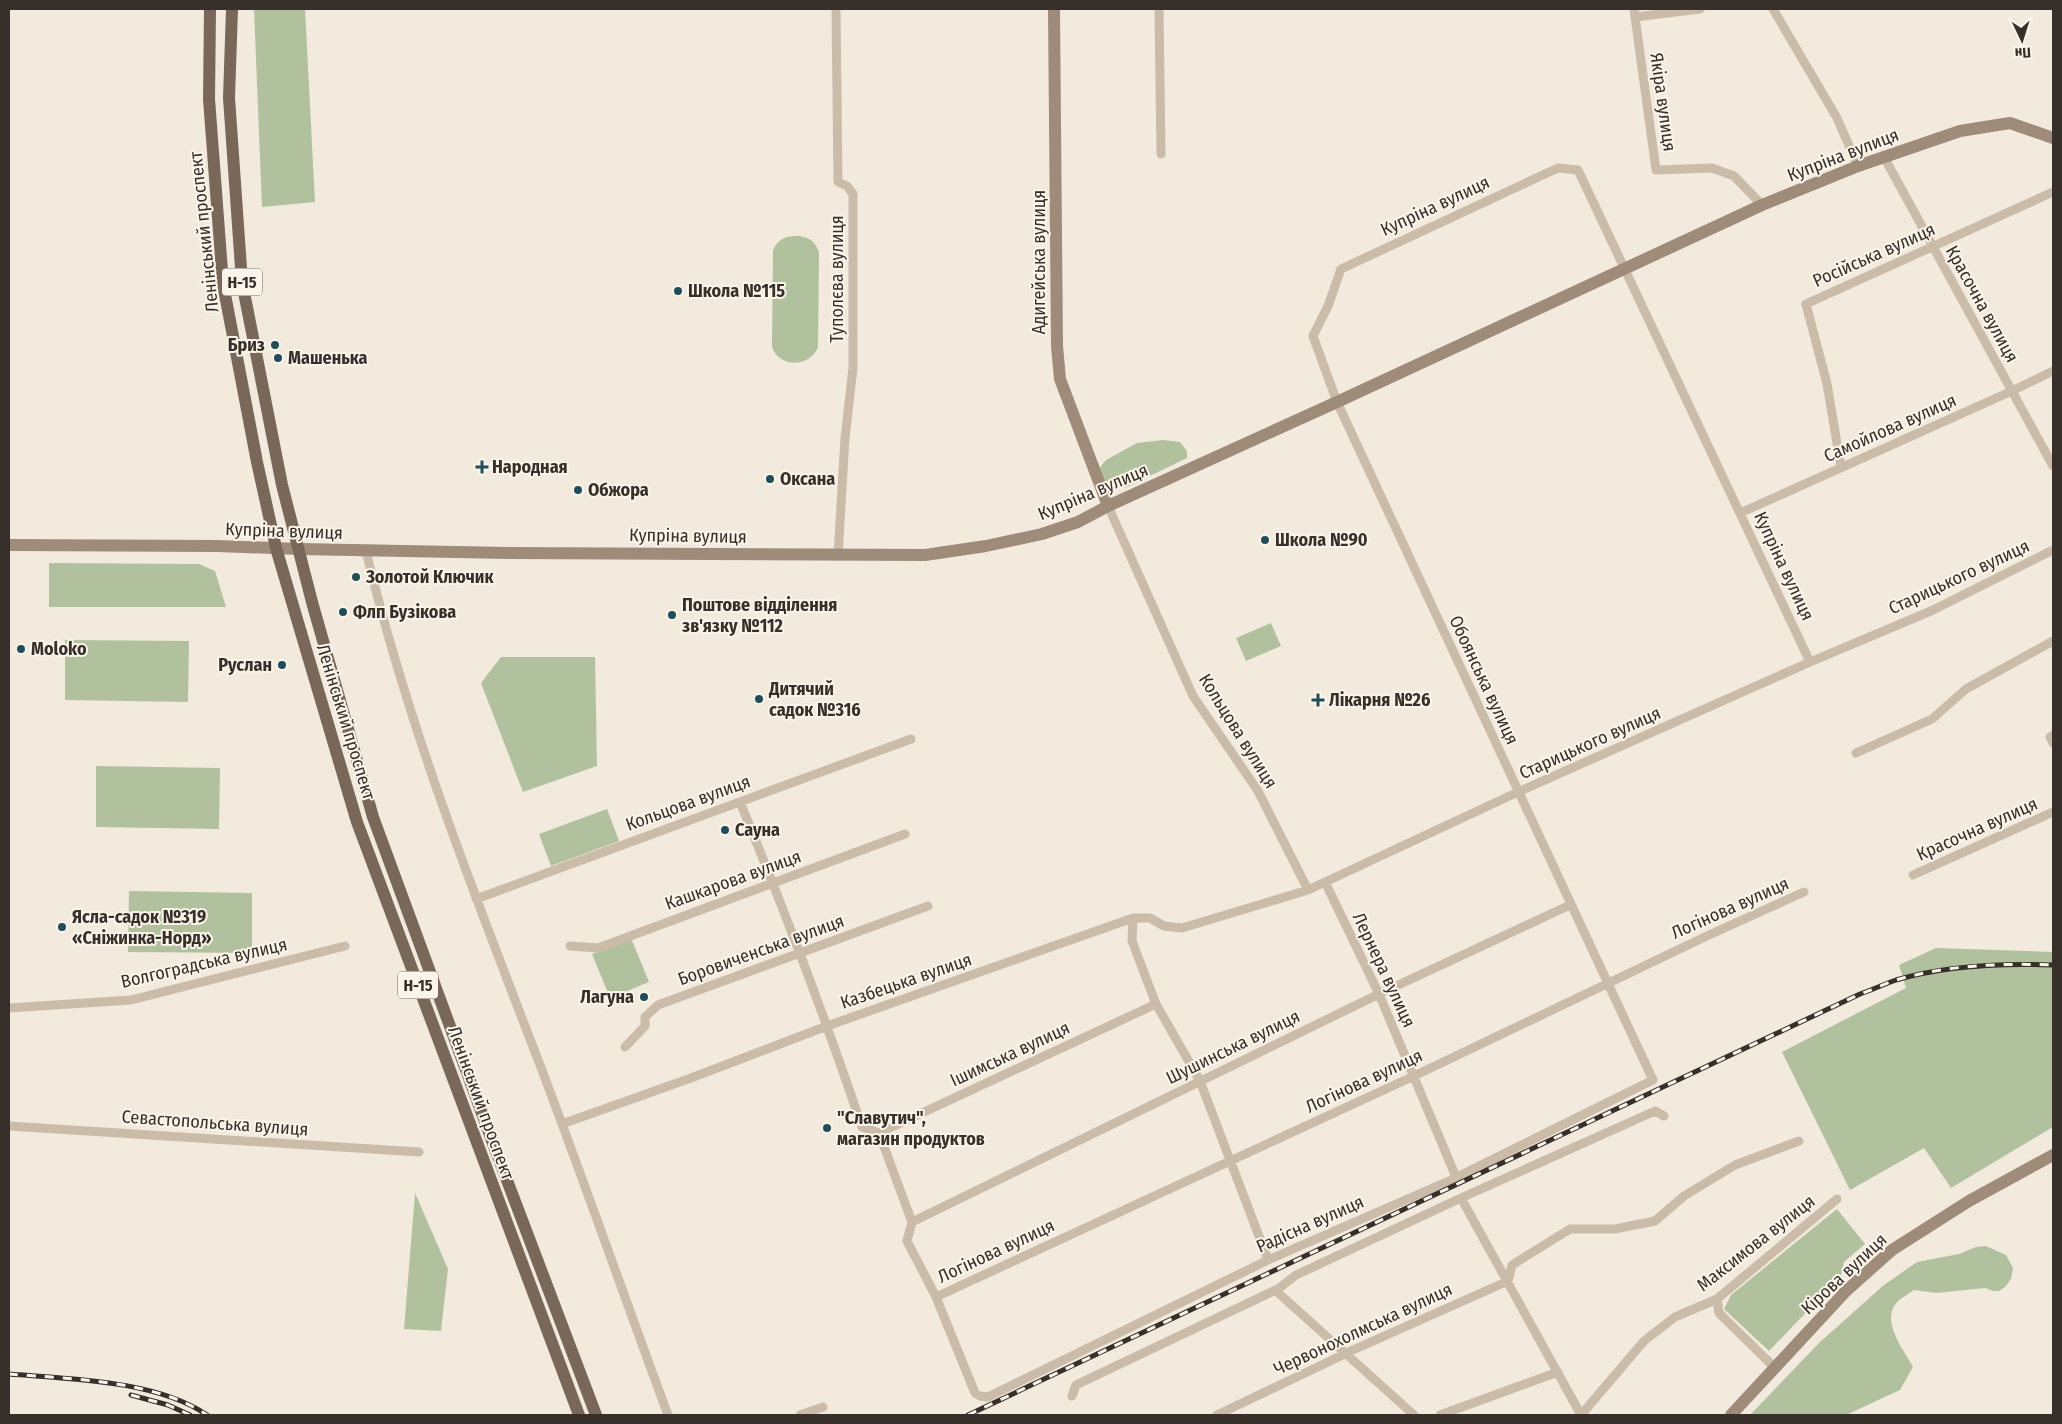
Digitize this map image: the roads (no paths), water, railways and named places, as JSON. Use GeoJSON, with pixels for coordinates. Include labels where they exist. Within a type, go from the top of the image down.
{"type":"FeatureCollection","features":[{"type":"Feature","properties":{"kind":"main road","name":"Ленінський проспект"},"geometry":{"type":"LineString","coordinates":[[210,9],[209,99],[223,284],[257,462],[276,548],[357,822],[579,1415]]}},
{"type":"Feature","properties":{"kind":"main road","name":"Ленінський проспект"},"geometry":{"type":"LineString","coordinates":[[232,9],[229,98],[242,282],[282,485],[312,602],[374,817],[494,1146],[596,1415]]}},
{"type":"Feature","properties":{"kind":"main road","name":"Адигейська вулиця"},"geometry":{"type":"LineString","coordinates":[[1054,9],[1057,346],[1060,379],[1108,506]]}},
{"type":"Feature","properties":{"kind":"main road","name":"Купріна вулиця"},"geometry":{"type":"LineString","coordinates":[[9,545],[838,556],[925,555],[986,546],[1051,531],[1078,522],[1108,506],[1762,205],[1858,166],[1960,131],[2010,123],[2053,138]]}},
{"type":"Feature","properties":{"kind":"main road","name":"Кірова вулиця"},"geometry":{"type":"LineString","coordinates":[[1731,1415],[1846,1291],[1892,1250],[1969,1201],[2053,1155]]}},
{"type":"Feature","properties":{"kind":"street","name":"Туполєва вулиця"},"geometry":{"type":"LineString","coordinates":[[836,9],[838,182],[847,186],[852,194],[853,358],[845,438],[838,556]]}},
{"type":"Feature","properties":{"kind":"street"},"geometry":{"type":"LineString","coordinates":[[1160,9],[1161,154]]}},
{"type":"Feature","properties":{"kind":"street"},"geometry":{"type":"LineString","coordinates":[[1635,13],[1700,9]]}},
{"type":"Feature","properties":{"kind":"street"},"geometry":{"type":"LineString","coordinates":[[1773,9],[1837,118],[1858,166]]}},
{"type":"Feature","properties":{"kind":"street","name":"Якіра вулиця"},"geometry":{"type":"LineString","coordinates":[[1635,13],[1656,170],[1712,168],[1734,176],[1762,205]]}},
{"type":"Feature","properties":{"kind":"street","name":"Красочна вулиця"},"geometry":{"type":"LineString","coordinates":[[1884,157],[2053,466]]}},
{"type":"Feature","properties":{"kind":"street","name":"Купріна вулиця"},"geometry":{"type":"LineString","coordinates":[[1337,402],[1313,336],[1328,306],[1341,269],[1558,168],[1578,170],[1810,662]]}},
{"type":"Feature","properties":{"kind":"street","name":"Російська вулиця"},"geometry":{"type":"LineString","coordinates":[[1841,467],[1827,384],[1806,304],[2053,192]]}},
{"type":"Feature","properties":{"kind":"street","name":"Самойлова вулиця"},"geometry":{"type":"LineString","coordinates":[[1740,513],[2053,371]]}},
{"type":"Feature","properties":{"kind":"street","name":"Обоянська вулиця"},"geometry":{"type":"LineString","coordinates":[[1337,402],[1653,1080]]}},
{"type":"Feature","properties":{"kind":"street","name":"Кольцова вулиця"},"geometry":{"type":"LineString","coordinates":[[1108,506],[1193,696],[1258,791],[1308,890]]}},
{"type":"Feature","properties":{"kind":"street","name":"Старицького вулиця"},"geometry":{"type":"LineString","coordinates":[[1133,918],[1150,918],[1164,926],[1182,928],[1308,890],[1518,792],[1810,662],[1932,611],[2053,550]]}},
{"type":"Feature","properties":{"kind":"street"},"geometry":{"type":"LineString","coordinates":[[366,551],[380,608],[448,820],[668,1415]]}},
{"type":"Feature","properties":{"kind":"street"},"geometry":{"type":"LineString","coordinates":[[1856,753],[1932,719],[1966,688],[2053,641]]}},
{"type":"Feature","properties":{"kind":"street"},"geometry":{"type":"LineString","coordinates":[[2053,735],[2050,737],[2053,744]]}},
{"type":"Feature","properties":{"kind":"street","name":"Кольцова вулиця"},"geometry":{"type":"LineString","coordinates":[[476,899],[911,739]]}},
{"type":"Feature","properties":{"kind":"street"},"geometry":{"type":"LineString","coordinates":[[740,802],[827,1026],[862,1127],[879,1133],[912,1222],[907,1241],[936,1297]]}},
{"type":"Feature","properties":{"kind":"street","name":"Красочна вулиця"},"geometry":{"type":"LineString","coordinates":[[1913,875],[2053,812]]}},
{"type":"Feature","properties":{"kind":"street","name":"Кашкарова вулиця"},"geometry":{"type":"LineString","coordinates":[[570,946],[598,948],[905,834]]}},
{"type":"Feature","properties":{"kind":"street","name":"Лернера вулиця"},"geometry":{"type":"LineString","coordinates":[[1325,882],[1379,994],[1454,1178]]}},
{"type":"Feature","properties":{"kind":"street","name":"Логінова вулиця"},"geometry":{"type":"LineString","coordinates":[[936,1297],[1414,1076],[1709,935],[1804,892]]}},
{"type":"Feature","properties":{"kind":"street","name":"Шушинська вулиця"},"geometry":{"type":"LineString","coordinates":[[912,1222],[1379,994],[1570,905]]}},
{"type":"Feature","properties":{"kind":"street","name":"Боровиченська вулиця"},"geometry":{"type":"LineString","coordinates":[[625,1047],[645,1026],[645,1017],[658,1005],[928,906]]}},
{"type":"Feature","properties":{"kind":"street"},"geometry":{"type":"LineString","coordinates":[[1133,918],[1132,941],[1156,1004],[1200,1081],[1268,1260]]}},
{"type":"Feature","properties":{"kind":"street","name":"Казбецька вулиця"},"geometry":{"type":"LineString","coordinates":[[562,1124],[691,1078],[827,1026],[1133,918]]}},
{"type":"Feature","properties":{"kind":"street","name":"Волгоградська вулиця"},"geometry":{"type":"LineString","coordinates":[[9,1008],[131,1000],[345,946]]}},
{"type":"Feature","properties":{"kind":"street","name":"Ішимська вулиця"},"geometry":{"type":"LineString","coordinates":[[879,1133],[1156,1004]]}},
{"type":"Feature","properties":{"kind":"street","name":"Радісна вулиця"},"geometry":{"type":"LineString","coordinates":[[936,1297],[975,1393],[980,1396],[988,1396],[1268,1260],[1454,1178],[1653,1080]]}},
{"type":"Feature","properties":{"kind":"street"},"geometry":{"type":"LineString","coordinates":[[1072,1396],[1076,1385],[1275,1290],[1296,1275],[1655,1111],[1664,1116]]}},
{"type":"Feature","properties":{"kind":"street","name":"Севастопольська вулиця"},"geometry":{"type":"LineString","coordinates":[[9,1126],[419,1152]]}},
{"type":"Feature","properties":{"kind":"street"},"geometry":{"type":"LineString","coordinates":[[1508,1281],[1512,1265],[1570,1229],[1615,1229],[1655,1221],[1684,1196],[1735,1166],[1799,1141]]}},
{"type":"Feature","properties":{"kind":"street"},"geometry":{"type":"LineString","coordinates":[[1440,1415],[1558,1372],[1461,1198]]}},
{"type":"Feature","properties":{"kind":"street","name":"Максимова вулиця"},"geometry":{"type":"LineString","coordinates":[[1558,1372],[1581,1415],[1644,1341],[1676,1317],[1717,1299],[1837,1199]]}},
{"type":"Feature","properties":{"kind":"street","name":"Червонохолмська вулиця"},"geometry":{"type":"LineString","coordinates":[[1217,1415],[1346,1353],[1508,1281]]}},
{"type":"Feature","properties":{"kind":"street"},"geometry":{"type":"LineString","coordinates":[[1275,1290],[1414,1415]]}},
{"type":"Feature","properties":{"kind":"street"},"geometry":{"type":"LineString","coordinates":[[1717,1299],[1720,1313],[1775,1368]]}},
{"type":"Feature","properties":{"kind":"street"},"geometry":{"type":"LineString","coordinates":[[800,1415],[822,1407]]}},
{"type":"Feature","properties":{"kind":"railway"},"geometry":{"type":"LineString","coordinates":[[968,1415],[1860,994],[1896,980],[1954,968],[2014,964],[2053,965]]}},
{"type":"Feature","properties":{"kind":"railway"},"geometry":{"type":"LineString","coordinates":[[9,1374],[85,1380],[138,1388],[186,1403],[207,1415]]}},
{"type":"Feature","properties":{"kind":"railway"},"geometry":{"type":"LineString","coordinates":[[131,1395],[168,1405],[190,1415]]}},
{"type":"Feature","properties":{"kind":"place","name":"Школа №115"},"geometry":{"type":"Point","coordinates":[678,291]}},
{"type":"Feature","properties":{"kind":"place","name":"Бриз"},"geometry":{"type":"Point","coordinates":[275,345]}},
{"type":"Feature","properties":{"kind":"place","name":"Машенька"},"geometry":{"type":"Point","coordinates":[278,358]}},
{"type":"Feature","properties":{"kind":"place","name":"Народная"},"geometry":{"type":"Point","coordinates":[482,467]}},
{"type":"Feature","properties":{"kind":"place","name":"Оксана"},"geometry":{"type":"Point","coordinates":[770,479]}},
{"type":"Feature","properties":{"kind":"place","name":"Обжора"},"geometry":{"type":"Point","coordinates":[578,490]}},
{"type":"Feature","properties":{"kind":"place","name":"Школа №90"},"geometry":{"type":"Point","coordinates":[1265,540]}},
{"type":"Feature","properties":{"kind":"place","name":"Золотой Ключик"},"geometry":{"type":"Point","coordinates":[356,577]}},
{"type":"Feature","properties":{"kind":"place","name":"Флп Бузікова"},"geometry":{"type":"Point","coordinates":[343,612]}},
{"type":"Feature","properties":{"kind":"place","name":"Поштове відділення зв'язку №112"},"geometry":{"type":"Point","coordinates":[672,615]}},
{"type":"Feature","properties":{"kind":"place","name":"Moloko"},"geometry":{"type":"Point","coordinates":[21,649]}},
{"type":"Feature","properties":{"kind":"place","name":"Руслан"},"geometry":{"type":"Point","coordinates":[282,665]}},
{"type":"Feature","properties":{"kind":"place","name":"Дитячий садок №316"},"geometry":{"type":"Point","coordinates":[759,699]}},
{"type":"Feature","properties":{"kind":"place","name":"Лікарня №26"},"geometry":{"type":"Point","coordinates":[1318,700]}},
{"type":"Feature","properties":{"kind":"place","name":"Сауна"},"geometry":{"type":"Point","coordinates":[725,830]}},
{"type":"Feature","properties":{"kind":"place","name":"Ясла-садок №319 «Сніжинка-Норд»"},"geometry":{"type":"Point","coordinates":[62,927]}},
{"type":"Feature","properties":{"kind":"place","name":"Лагуна"},"geometry":{"type":"Point","coordinates":[644,997]}},
{"type":"Feature","properties":{"kind":"place","name":"\"Славутич\", магазин продуктов"},"geometry":{"type":"Point","coordinates":[827,1128]}}]}
